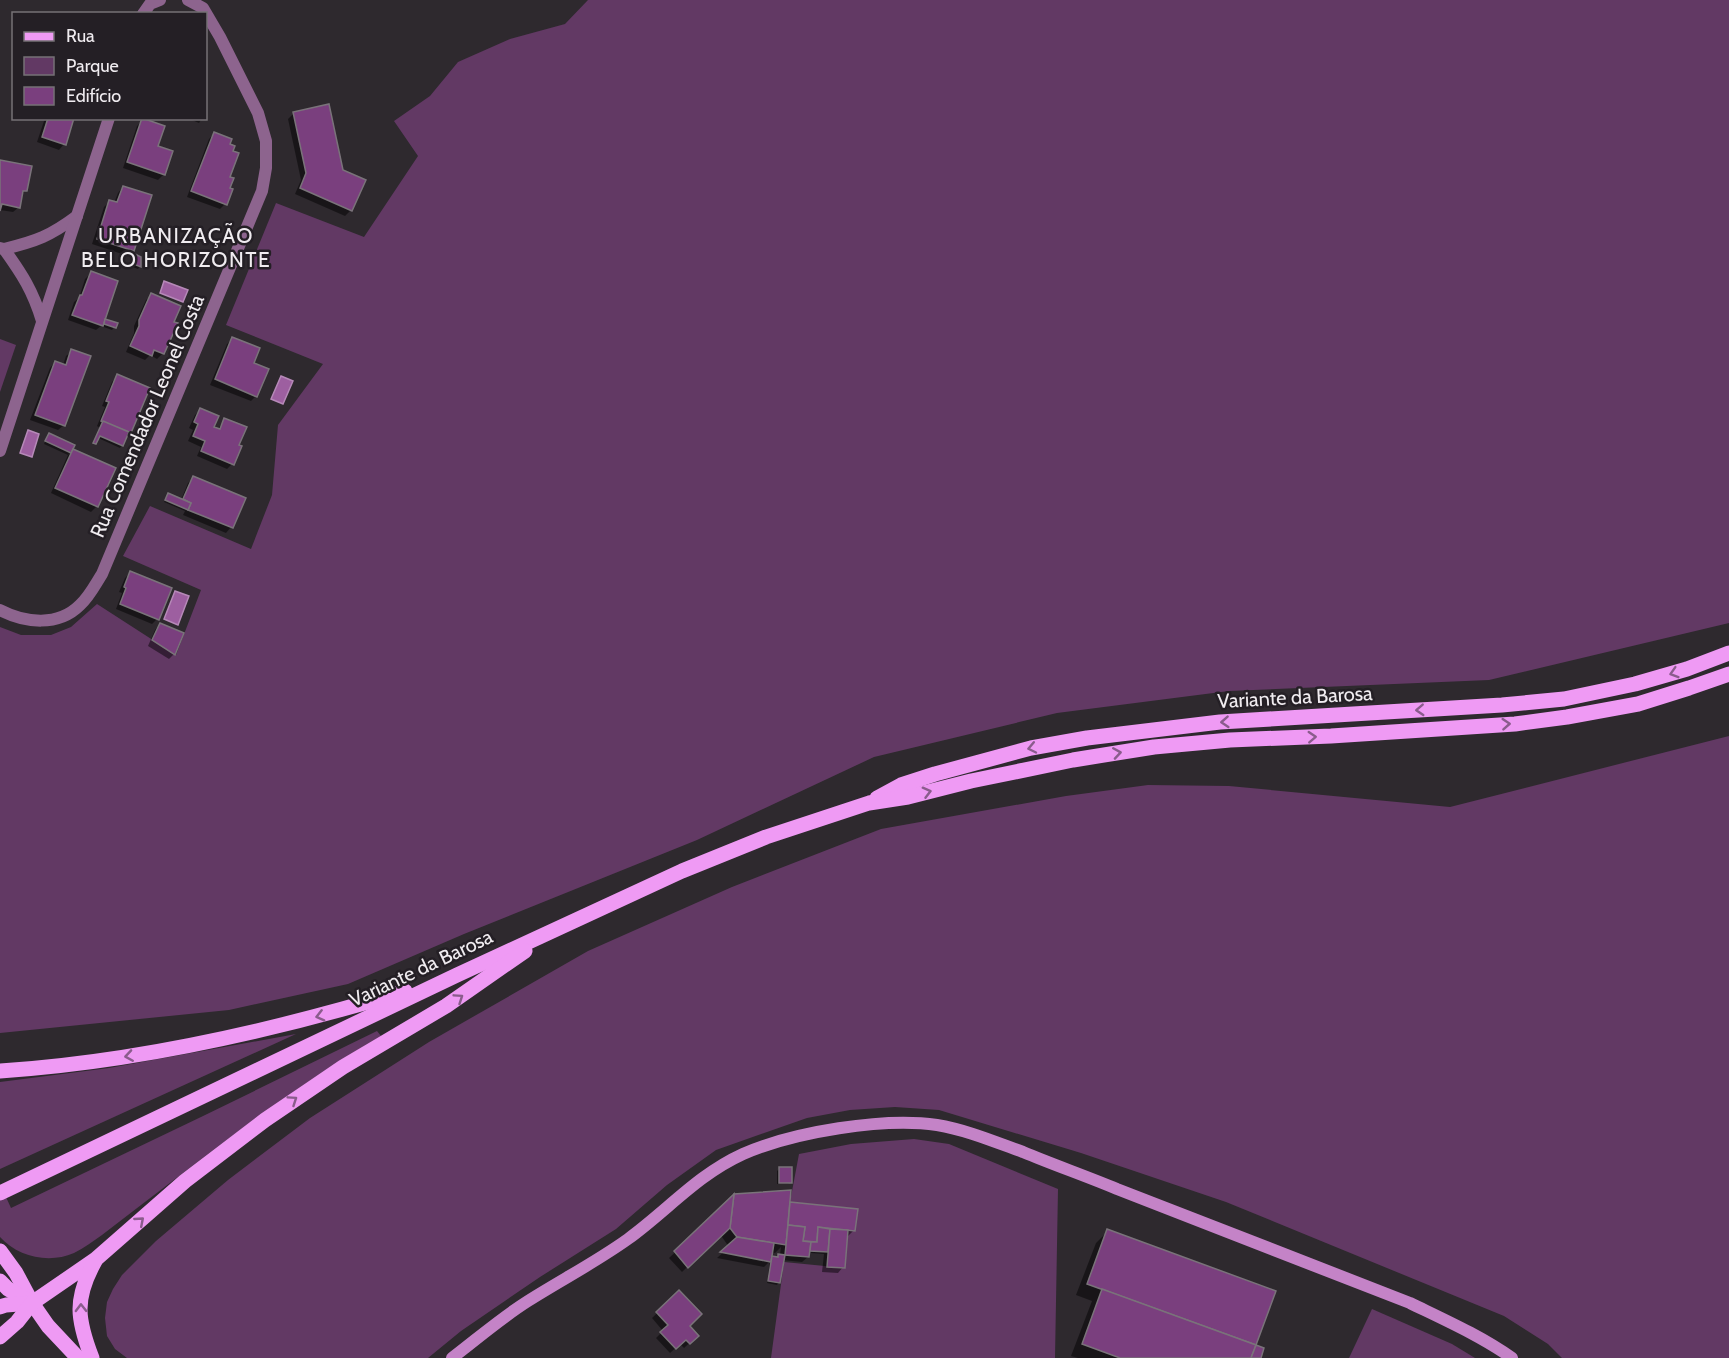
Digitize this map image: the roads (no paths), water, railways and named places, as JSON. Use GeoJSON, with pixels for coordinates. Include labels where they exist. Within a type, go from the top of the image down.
{"type":"FeatureCollection","features":[{"type":"Feature","properties":{"kind":"main road","name":"Variante da Barosa"},"geometry":{"type":"LineString","coordinates":[[869,803],[901,785],[935,774],[1021,751],[1087,738],[1209,723],[1502,705],[1564,699],[1635,684],[1687,669],[1729,653]]}},
{"type":"Feature","properties":{"kind":"main road","name":"Variante da Barosa"},"geometry":{"type":"LineString","coordinates":[[5,1190],[554,929],[682,871],[766,837],[869,803],[908,797],[971,780],[1154,747],[1230,740],[1515,724],[1567,717],[1638,704],[1729,674]]}},
{"type":"Feature","properties":{"kind":"main road"},"geometry":{"type":"LineString","coordinates":[[0,1337],[17,1322],[32,1303],[96,1259],[185,1181],[290,1102],[343,1067],[446,1006],[554,929]]}},
{"type":"Feature","properties":{"kind":"main road"},"geometry":{"type":"LineString","coordinates":[[0,1071],[89,1062],[214,1041],[338,1011],[457,975]]}},
{"type":"Feature","properties":{"kind":"main road"},"geometry":{"type":"LineString","coordinates":[[452,1358],[509,1313],[598,1260],[647,1224],[702,1178],[744,1154],[806,1134],[852,1127],[908,1123],[938,1125],[984,1138],[1410,1303],[1454,1324],[1512,1358]]}},
{"type":"Feature","properties":{"kind":"main road"},"geometry":{"type":"LineString","coordinates":[[0,1251],[48,1326],[78,1358]]}},
{"type":"Feature","properties":{"kind":"main road"},"geometry":{"type":"LineString","coordinates":[[92,1358],[82,1327],[80,1306],[83,1286],[96,1259]]}},
{"type":"Feature","properties":{"kind":"main road"},"geometry":{"type":"LineString","coordinates":[[0,1281],[8,1289],[32,1303]]}},
{"type":"Feature","properties":{"kind":"main road"},"geometry":{"type":"LineString","coordinates":[[0,1307],[32,1303]]}},
{"type":"Feature","properties":{"kind":"street"},"geometry":{"type":"LineString","coordinates":[[144,12],[150,4],[160,0]]}},
{"type":"Feature","properties":{"kind":"street","name":"Rua Comendador Leonel Costa"},"geometry":{"type":"LineString","coordinates":[[188,0],[203,8],[205,12]]}},
{"type":"Feature","properties":{"kind":"street","name":"Rua Comendador Leonel Costa"},"geometry":{"type":"LineString","coordinates":[[0,610],[28,620],[45,621],[62,617],[79,607],[96,584],[262,191],[266,168],[266,141],[258,113],[207,15]]}},
{"type":"Feature","properties":{"kind":"street"},"geometry":{"type":"LineString","coordinates":[[0,451],[108,120]]}},
{"type":"Feature","properties":{"kind":"street"},"geometry":{"type":"LineString","coordinates":[[42,321],[35,297],[27,282],[2,248],[42,239],[77,216]]}},
{"type":"Feature","properties":{"kind":"district","name":"URBANIZAÇÃO BELO HORIZONTE"},"geometry":{"type":"Point","coordinates":[176,247]}}]}
